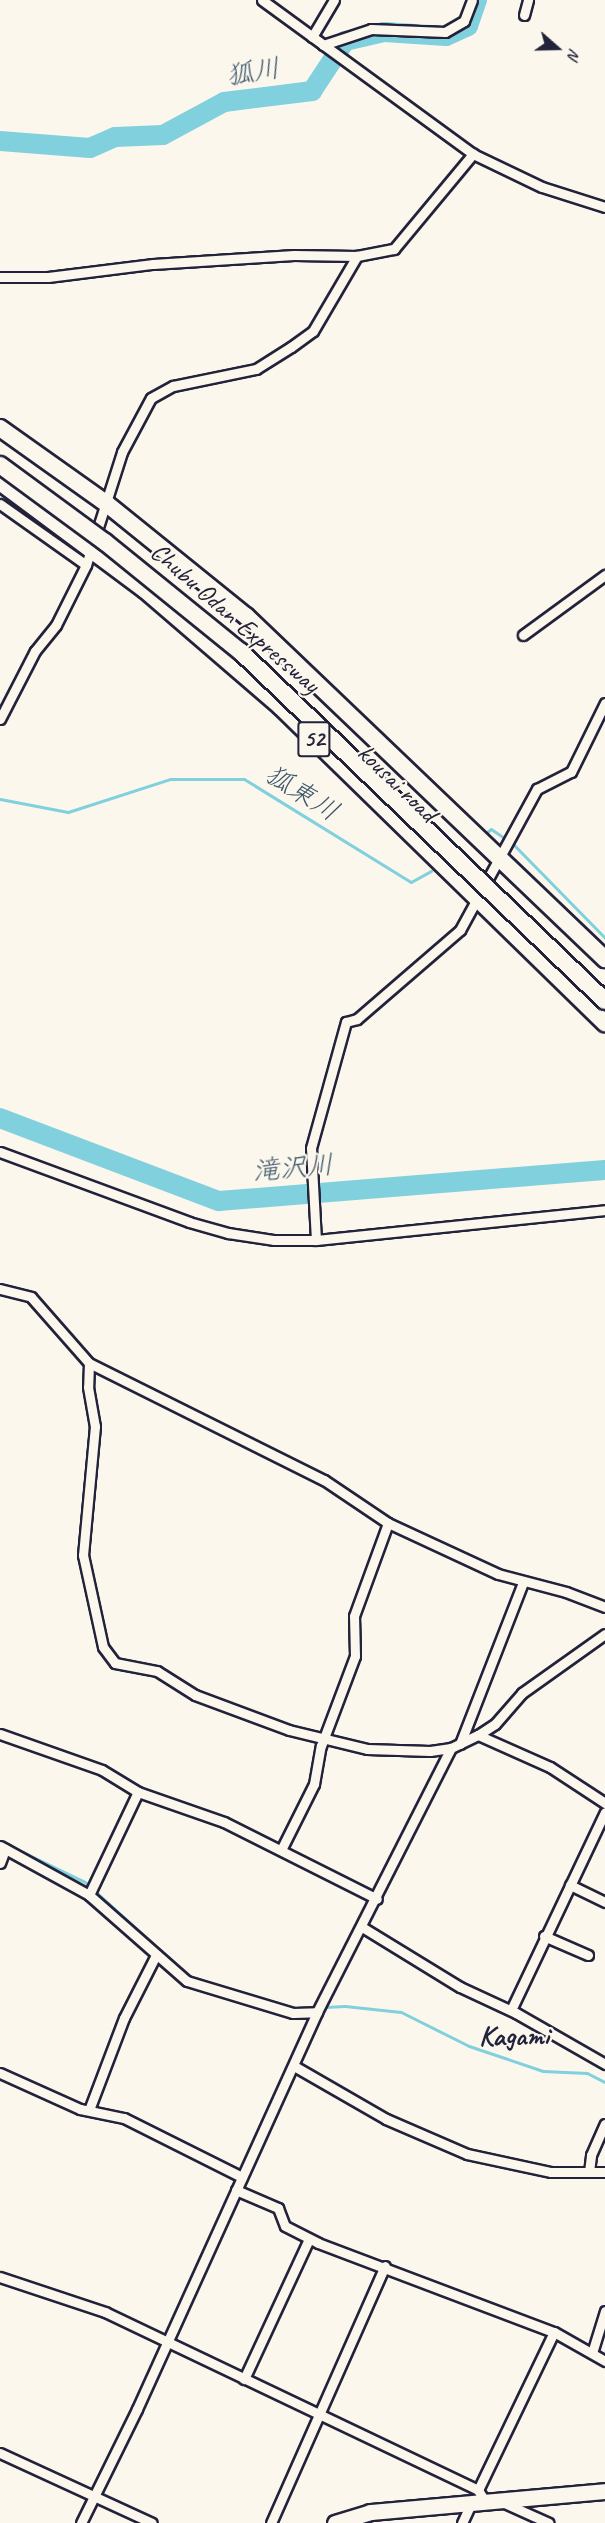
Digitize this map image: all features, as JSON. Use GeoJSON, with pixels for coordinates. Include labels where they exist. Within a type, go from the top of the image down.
{"type":"FeatureCollection","features":[{"type":"Feature","properties":{"kind":"highway","name":"kousai road"},"geometry":{"type":"LineString","coordinates":[[0,428],[107,504],[246,616],[500,852],[605,959]]}},
{"type":"Feature","properties":{"kind":"highway","name":"Chubu Odan Expressway"},"geometry":{"type":"LineString","coordinates":[[0,465],[105,542],[241,652],[605,1001]]}},
{"type":"Feature","properties":{"kind":"highway","name":"kousai road"},"geometry":{"type":"LineString","coordinates":[[0,482],[89,557],[281,707],[605,1023]]}},
{"type":"Feature","properties":{"kind":"main road"},"geometry":{"type":"LineString","coordinates":[[335,2523],[370,2512],[483,2498],[605,2491]]}},
{"type":"Feature","properties":{"kind":"street"},"geometry":{"type":"LineString","coordinates":[[262,0],[473,154],[542,188],[605,207]]}},
{"type":"Feature","properties":{"kind":"street"},"geometry":{"type":"LineString","coordinates":[[312,37],[334,0]]}},
{"type":"Feature","properties":{"kind":"street"},"geometry":{"type":"LineString","coordinates":[[324,46],[371,29],[445,32],[464,21],[472,0]]}},
{"type":"Feature","properties":{"kind":"street"},"geometry":{"type":"LineString","coordinates":[[524,15],[528,0]]}},
{"type":"Feature","properties":{"kind":"street"},"geometry":{"type":"LineString","coordinates":[[0,277],[48,278],[153,264],[294,255],[357,256],[394,249],[473,154]]}},
{"type":"Feature","properties":{"kind":"street"},"geometry":{"type":"LineString","coordinates":[[0,719],[35,651],[56,625],[89,557],[122,452],[151,398],[173,386],[256,369],[291,347],[313,331],[357,256]]}},
{"type":"Feature","properties":{"kind":"street"},"geometry":{"type":"LineString","coordinates":[[0,504],[89,557]]}},
{"type":"Feature","properties":{"kind":"street"},"geometry":{"type":"LineString","coordinates":[[524,636],[605,575]]}},
{"type":"Feature","properties":{"kind":"street"},"geometry":{"type":"LineString","coordinates":[[316,1240],[310,1148],[346,1022],[357,1019],[460,930],[480,899],[500,852],[537,789],[571,772],[605,704]]}},
{"type":"Feature","properties":{"kind":"street"},"geometry":{"type":"LineString","coordinates":[[0,1152],[228,1233],[274,1240],[316,1240],[605,1210]]}},
{"type":"Feature","properties":{"kind":"street"},"geometry":{"type":"LineString","coordinates":[[0,1289],[31,1297],[89,1363],[324,1480],[388,1523],[498,1574],[566,1592],[605,1607]]}},
{"type":"Feature","properties":{"kind":"street"},"geometry":{"type":"LineString","coordinates":[[89,1363],[88,1387],[95,1426],[83,1555],[107,1654],[115,1663],[157,1671],[184,1690],[248,1716],[324,1739],[367,1749],[456,1746],[495,1724],[522,1693],[605,1634]]}},
{"type":"Feature","properties":{"kind":"street"},"geometry":{"type":"LineString","coordinates":[[281,1850],[314,1784],[324,1739],[355,1656],[354,1616],[388,1523]]}},
{"type":"Feature","properties":{"kind":"street"},"geometry":{"type":"LineString","coordinates":[[81,2523],[319,2008],[456,1746],[523,1582]]}},
{"type":"Feature","properties":{"kind":"street"},"geometry":{"type":"LineString","coordinates":[[0,1734],[102,1770],[138,1792],[224,1822],[377,1899]]}},
{"type":"Feature","properties":{"kind":"street"},"geometry":{"type":"LineString","coordinates":[[478,1735],[550,1767],[605,1803]]}},
{"type":"Feature","properties":{"kind":"street"},"geometry":{"type":"LineString","coordinates":[[91,1890],[138,1792]]}},
{"type":"Feature","properties":{"kind":"street"},"geometry":{"type":"LineString","coordinates":[[511,2010],[544,1936],[605,1812]]}},
{"type":"Feature","properties":{"kind":"street"},"geometry":{"type":"LineString","coordinates":[[0,1863],[3,1847],[91,1890],[177,1975],[196,1985],[293,2013],[319,2008]]}},
{"type":"Feature","properties":{"kind":"street"},"geometry":{"type":"LineString","coordinates":[[570,1885],[605,1902]]}},
{"type":"Feature","properties":{"kind":"street"},"geometry":{"type":"LineString","coordinates":[[362,1927],[460,1987],[511,2010],[605,2064]]}},
{"type":"Feature","properties":{"kind":"street"},"geometry":{"type":"LineString","coordinates":[[544,1936],[588,1955]]}},
{"type":"Feature","properties":{"kind":"street"},"geometry":{"type":"LineString","coordinates":[[89,2110],[124,2018],[156,1955]]}},
{"type":"Feature","properties":{"kind":"street"},"geometry":{"type":"LineString","coordinates":[[294,2066],[386,2119],[467,2154],[551,2172],[605,2172]]}},
{"type":"Feature","properties":{"kind":"street"},"geometry":{"type":"LineString","coordinates":[[0,2073],[89,2110],[124,2118],[242,2177]]}},
{"type":"Feature","properties":{"kind":"street"},"geometry":{"type":"LineString","coordinates":[[590,2172],[591,2155],[605,2124]]}},
{"type":"Feature","properties":{"kind":"street"},"geometry":{"type":"LineString","coordinates":[[236,2190],[278,2208],[285,2226],[309,2239],[386,2266],[391,2271],[554,2332],[605,2361]]}},
{"type":"Feature","properties":{"kind":"street"},"geometry":{"type":"LineString","coordinates":[[244,2379],[309,2239]]}},
{"type":"Feature","properties":{"kind":"street"},"geometry":{"type":"LineString","coordinates":[[271,2523],[321,2417],[386,2266]]}},
{"type":"Feature","properties":{"kind":"street"},"geometry":{"type":"LineString","coordinates":[[0,2277],[76,2301],[167,2341],[483,2498],[549,2523]]}},
{"type":"Feature","properties":{"kind":"street"},"geometry":{"type":"LineString","coordinates":[[591,2354],[605,2311]]}},
{"type":"Feature","properties":{"kind":"street"},"geometry":{"type":"LineString","coordinates":[[462,2523],[483,2498],[554,2332]]}},
{"type":"Feature","properties":{"kind":"street"},"geometry":{"type":"LineString","coordinates":[[0,2453],[152,2523]]}},
{"type":"Feature","properties":{"kind":"waterway","name":"狐川"},"geometry":{"type":"LineString","coordinates":[[0,141],[90,148],[115,137],[163,135],[224,102],[312,91],[345,41],[384,32],[446,36],[468,26],[477,0]]}},
{"type":"Feature","properties":{"kind":"waterway","name":"狐東川"},"geometry":{"type":"LineString","coordinates":[[0,799],[68,812],[170,779],[244,779],[411,882],[431,871]]}},
{"type":"Feature","properties":{"kind":"waterway","name":"狐東川"},"geometry":{"type":"LineString","coordinates":[[486,833],[491,829],[513,844],[605,938]]}},
{"type":"Feature","properties":{"kind":"waterway","name":"滝沢川"},"geometry":{"type":"LineString","coordinates":[[0,1118],[219,1201],[605,1170]]}},
{"type":"Feature","properties":{"kind":"waterway"},"geometry":{"type":"LineString","coordinates":[[0,1841],[85,1882],[188,1976],[211,1984]]}},
{"type":"Feature","properties":{"kind":"waterway"},"geometry":{"type":"LineString","coordinates":[[306,2008],[345,2006],[401,2012],[469,2046],[543,2071],[587,2073],[605,2082]]}},
{"type":"Feature","properties":{"kind":"district","name":"Kagami"},"geometry":{"type":"Point","coordinates":[514,2036]}}]}
